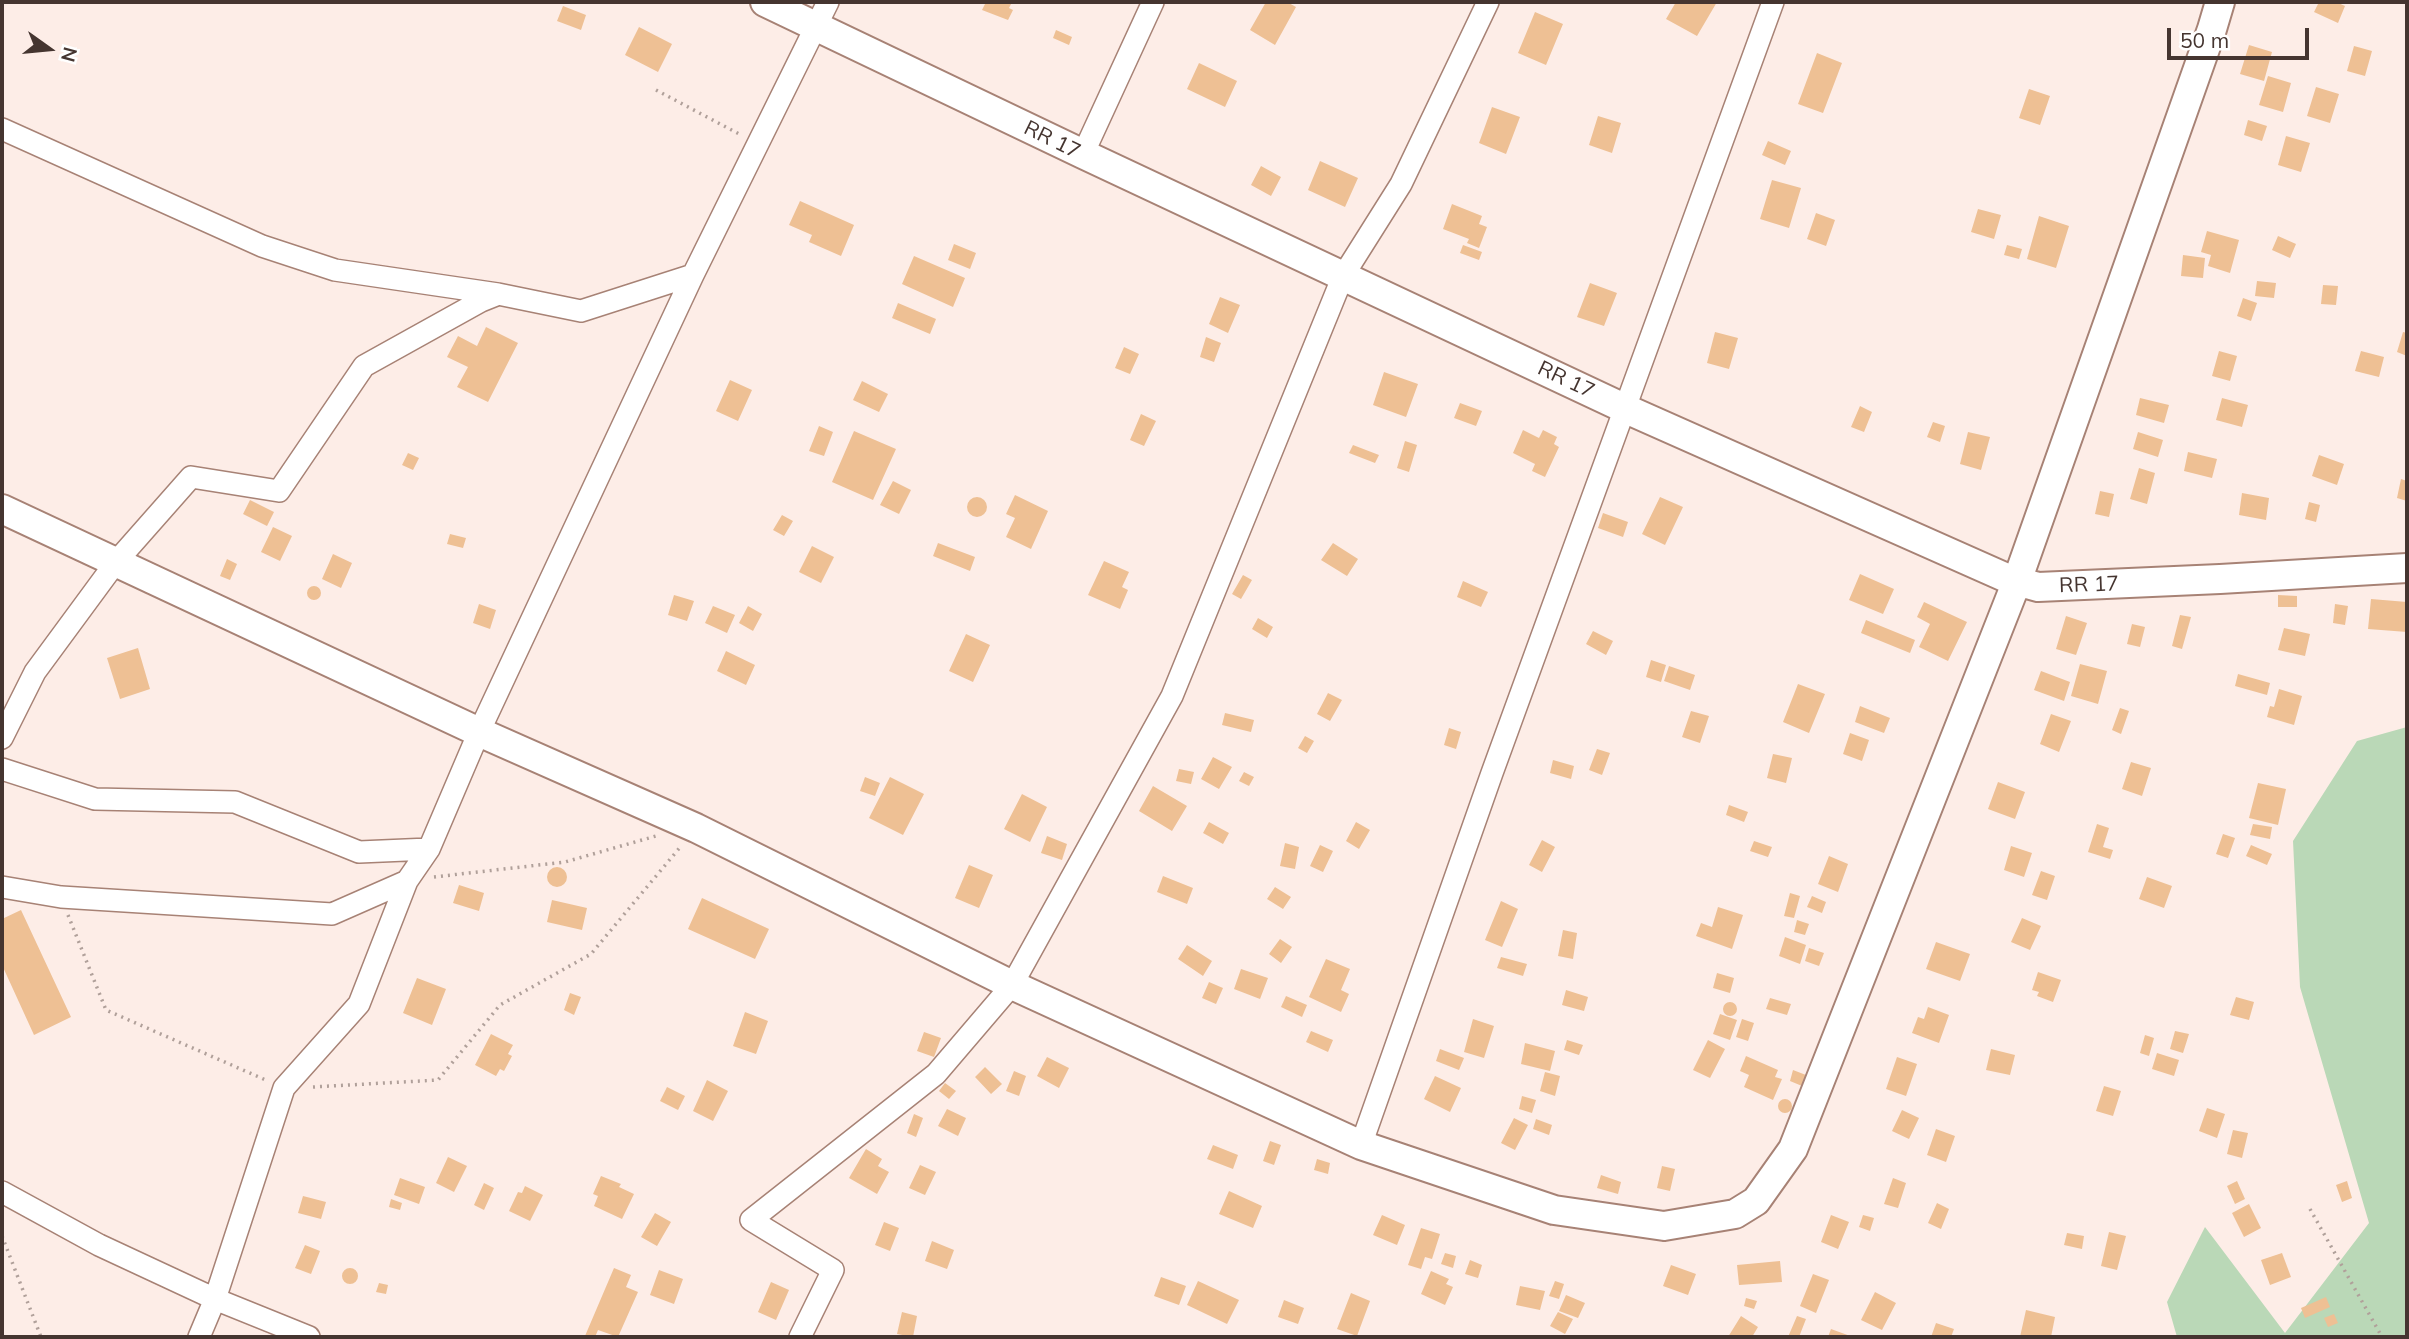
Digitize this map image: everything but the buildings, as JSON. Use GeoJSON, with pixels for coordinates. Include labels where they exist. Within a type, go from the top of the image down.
{"type":"FeatureCollection","features":[{"type":"Feature","properties":{"kind":"street","name":"RR 17"},"geometry":{"type":"LineString","coordinates":[[765,2],[822,14],[1083,155],[1626,408],[2017,581],[2038,587],[2407,568]]}},
{"type":"Feature","properties":{"kind":"street"},"geometry":{"type":"LineString","coordinates":[[1083,155],[1153,2]]}},
{"type":"Feature","properties":{"kind":"street"},"geometry":{"type":"LineString","coordinates":[[800,1337],[833,1270],[751,1220],[936,1074],[1012,985],[1172,696],[1343,275],[1401,184],[1488,2]]}},
{"type":"Feature","properties":{"kind":"street"},"geometry":{"type":"LineString","coordinates":[[1361,1146],[1492,773],[1773,2]]}},
{"type":"Feature","properties":{"kind":"street"},"geometry":{"type":"LineString","coordinates":[[2,509],[479,732],[696,828],[1012,985],[1361,1146],[1554,1210],[1664,1226],[1735,1214],[1756,1201],[1793,1149],[2017,581],[2220,2]]}},
{"type":"Feature","properties":{"kind":"street"},"geometry":{"type":"LineString","coordinates":[[200,1337],[284,1088],[359,1004],[407,881],[429,849],[479,732],[693,275],[822,14]]}},
{"type":"Feature","properties":{"kind":"street"},"geometry":{"type":"LineString","coordinates":[[2,130],[262,246],[335,270],[498,295],[581,311],[693,275]]}},
{"type":"Feature","properties":{"kind":"street"},"geometry":{"type":"LineString","coordinates":[[2,738],[35,672],[116,562],[191,477],[279,491],[364,366],[481,301],[498,295]]}},
{"type":"Feature","properties":{"kind":"street"},"geometry":{"type":"LineString","coordinates":[[2,769],[95,799],[235,802],[359,852],[429,849]]}},
{"type":"Feature","properties":{"kind":"street"},"geometry":{"type":"LineString","coordinates":[[2,887],[61,897],[332,914],[407,881]]}},
{"type":"Feature","properties":{"kind":"street"},"geometry":{"type":"LineString","coordinates":[[2,1192],[99,1245],[215,1299],[309,1337]]}},
{"type":"Feature","properties":{"kind":"path"},"geometry":{"type":"LineString","coordinates":[[656,90],[758,144]]}},
{"type":"Feature","properties":{"kind":"path"},"geometry":{"type":"LineString","coordinates":[[407,881],[565,862],[657,836]]}},
{"type":"Feature","properties":{"kind":"path"},"geometry":{"type":"LineString","coordinates":[[2310,1209],[2382,1337]]}},
{"type":"Feature","properties":{"kind":"path"},"geometry":{"type":"LineString","coordinates":[[2,1236],[41,1337]]}},
{"type":"Feature","properties":{"kind":"green space"},"geometry":{"type":"Polygon","coordinates":[[[2407,727],[2407,1337],[2177,1337],[2167,1302],[2205,1227],[2285,1333],[2369,1223],[2300,987],[2293,841],[2357,741],[2407,727]]]}}]}
